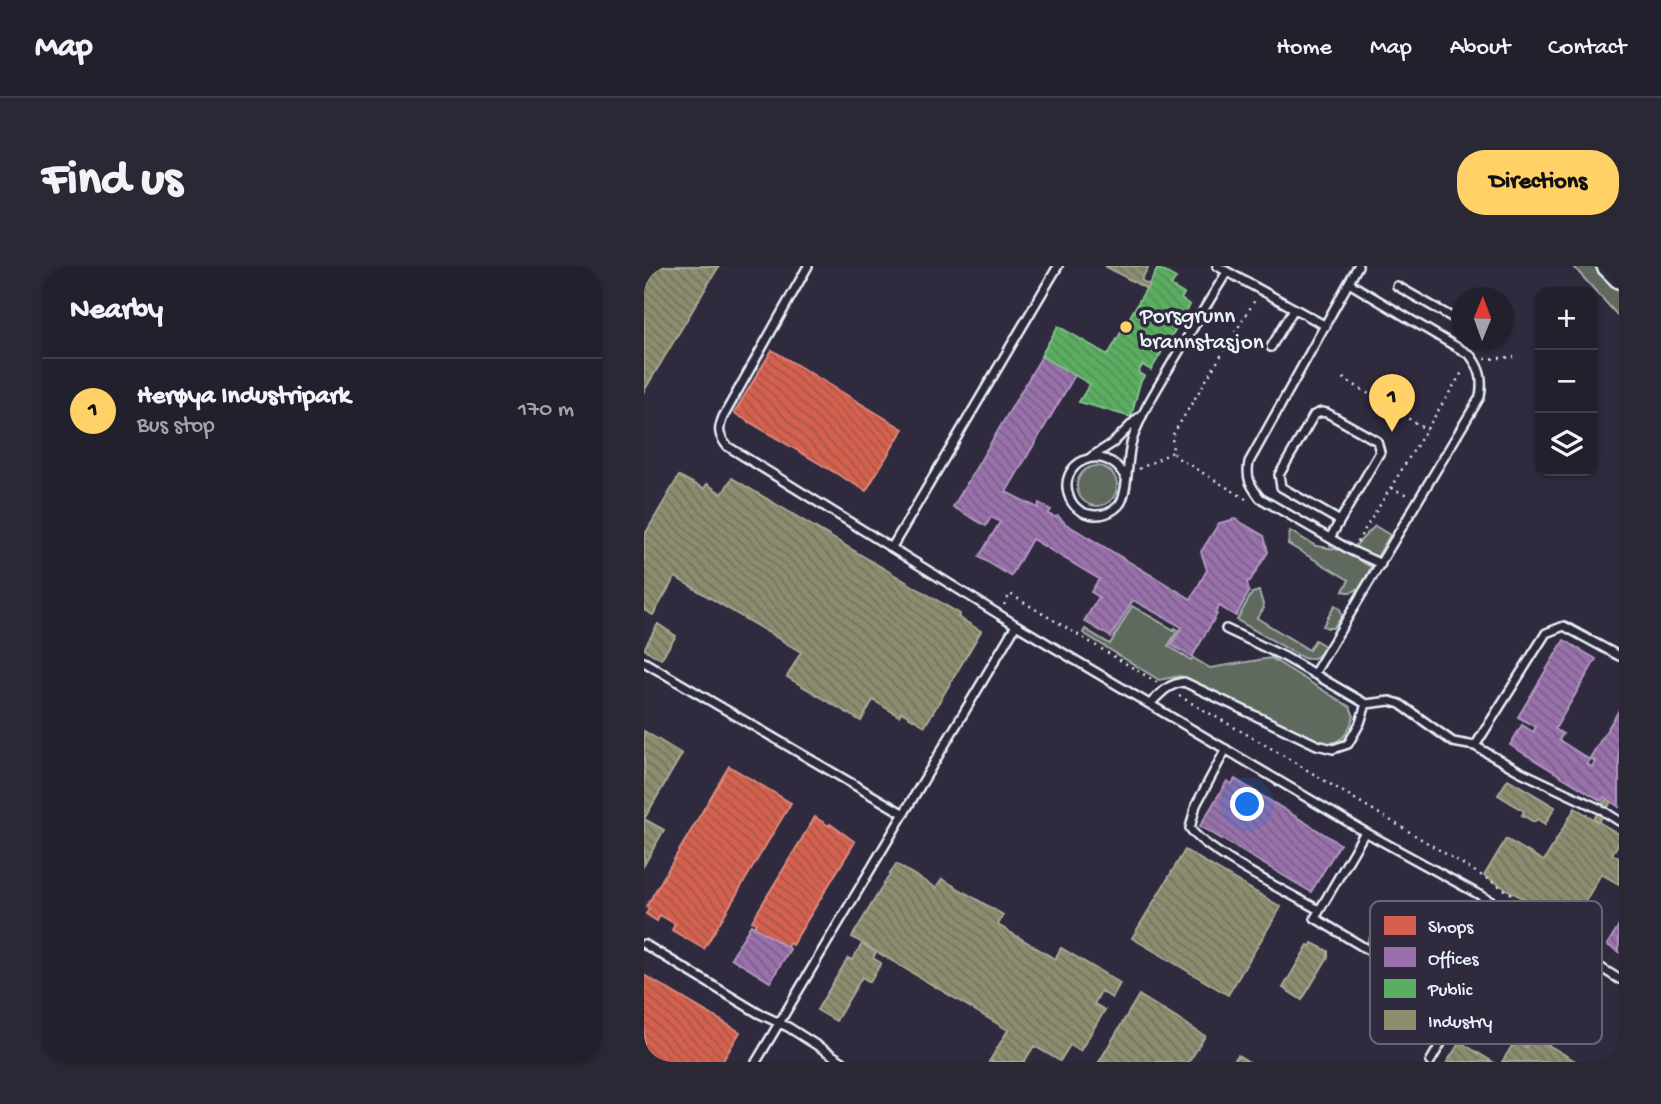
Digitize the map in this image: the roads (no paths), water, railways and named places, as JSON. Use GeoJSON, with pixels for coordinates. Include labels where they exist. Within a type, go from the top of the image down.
{"type":"FeatureCollection","features":[{"type":"Feature","properties":{"kind":"street"},"geometry":{"type":"LineString","coordinates":[[1607,266],[1619,278]]}},
{"type":"Feature","properties":{"kind":"lane"},"geometry":{"type":"LineString","coordinates":[[808,266],[723,416],[718,428],[720,438],[727,446],[1016,625],[1365,832],[1491,901]]}},
{"type":"Feature","properties":{"kind":"lane"},"geometry":{"type":"LineString","coordinates":[[892,547],[1058,266]]}},
{"type":"Feature","properties":{"kind":"lane"},"geometry":{"type":"LineString","coordinates":[[1217,266],[1326,326]]}},
{"type":"Feature","properties":{"kind":"lane"},"geometry":{"type":"LineString","coordinates":[[1358,266],[1249,462],[1247,474],[1250,484],[1260,498],[1352,551],[1381,564]]}},
{"type":"Feature","properties":{"kind":"lane"},"geometry":{"type":"LineString","coordinates":[[1143,412],[1122,435],[1091,457],[1080,461],[1068,478],[1070,500],[1078,509],[1100,516],[1118,506],[1124,498],[1130,448],[1143,412],[1227,272]]}},
{"type":"Feature","properties":{"kind":"lane"},"geometry":{"type":"LineString","coordinates":[[1314,674],[1480,397],[1482,378],[1470,355],[1349,283]]}},
{"type":"Feature","properties":{"kind":"lane"},"geometry":{"type":"LineString","coordinates":[[1397,286],[1451,317]]}},
{"type":"Feature","properties":{"kind":"lane"},"geometry":{"type":"LineString","coordinates":[[1272,347],[1294,309]]}},
{"type":"Feature","properties":{"kind":"lane"},"geometry":{"type":"LineString","coordinates":[[1330,538],[1340,521],[1380,452],[1380,447],[1377,441],[1321,412],[1314,415],[1279,475],[1279,481],[1281,487],[1340,521]]}},
{"type":"Feature","properties":{"kind":"lane"},"geometry":{"type":"LineString","coordinates":[[1091,457],[1111,460],[1125,477]]}},
{"type":"Feature","properties":{"kind":"lane"},"geometry":{"type":"LineString","coordinates":[[756,1062],[1016,625]]}},
{"type":"Feature","properties":{"kind":"lane"},"geometry":{"type":"LineString","coordinates":[[1475,746],[1546,633],[1564,626],[1619,656]]}},
{"type":"Feature","properties":{"kind":"lane"},"geometry":{"type":"LineString","coordinates":[[1226,629],[1285,657],[1366,704],[1390,701],[1400,704],[1453,742],[1475,746],[1619,821]]}},
{"type":"Feature","properties":{"kind":"lane"},"geometry":{"type":"LineString","coordinates":[[644,662],[904,814]]}},
{"type":"Feature","properties":{"kind":"lane"},"geometry":{"type":"LineString","coordinates":[[1150,704],[1165,688],[1184,682],[1305,740],[1333,749],[1348,744],[1360,723],[1366,704]]}},
{"type":"Feature","properties":{"kind":"lane"},"geometry":{"type":"LineString","coordinates":[[1226,749],[1196,805],[1190,828],[1194,835],[1210,848],[1319,910]]}},
{"type":"Feature","properties":{"kind":"lane"},"geometry":{"type":"LineString","coordinates":[[1365,832],[1314,919],[1370,952]]}},
{"type":"Feature","properties":{"kind":"lane"},"geometry":{"type":"LineString","coordinates":[[644,944],[843,1062]]}},
{"type":"Feature","properties":{"kind":"lane"},"geometry":{"type":"LineString","coordinates":[[1602,968],[1619,979]]}},
{"type":"Feature","properties":{"kind":"lane"},"geometry":{"type":"LineString","coordinates":[[1430,1062],[1441,1044]]}},
{"type":"Feature","properties":{"kind":"place","name":"Porsgrunn brannstasjon"},"geometry":{"type":"Point","coordinates":[1126,327]}},
{"type":"Feature","properties":{"kind":"place","name":"Herøya Industripark"},"geometry":{"type":"Point","coordinates":[1392,432]}}]}
